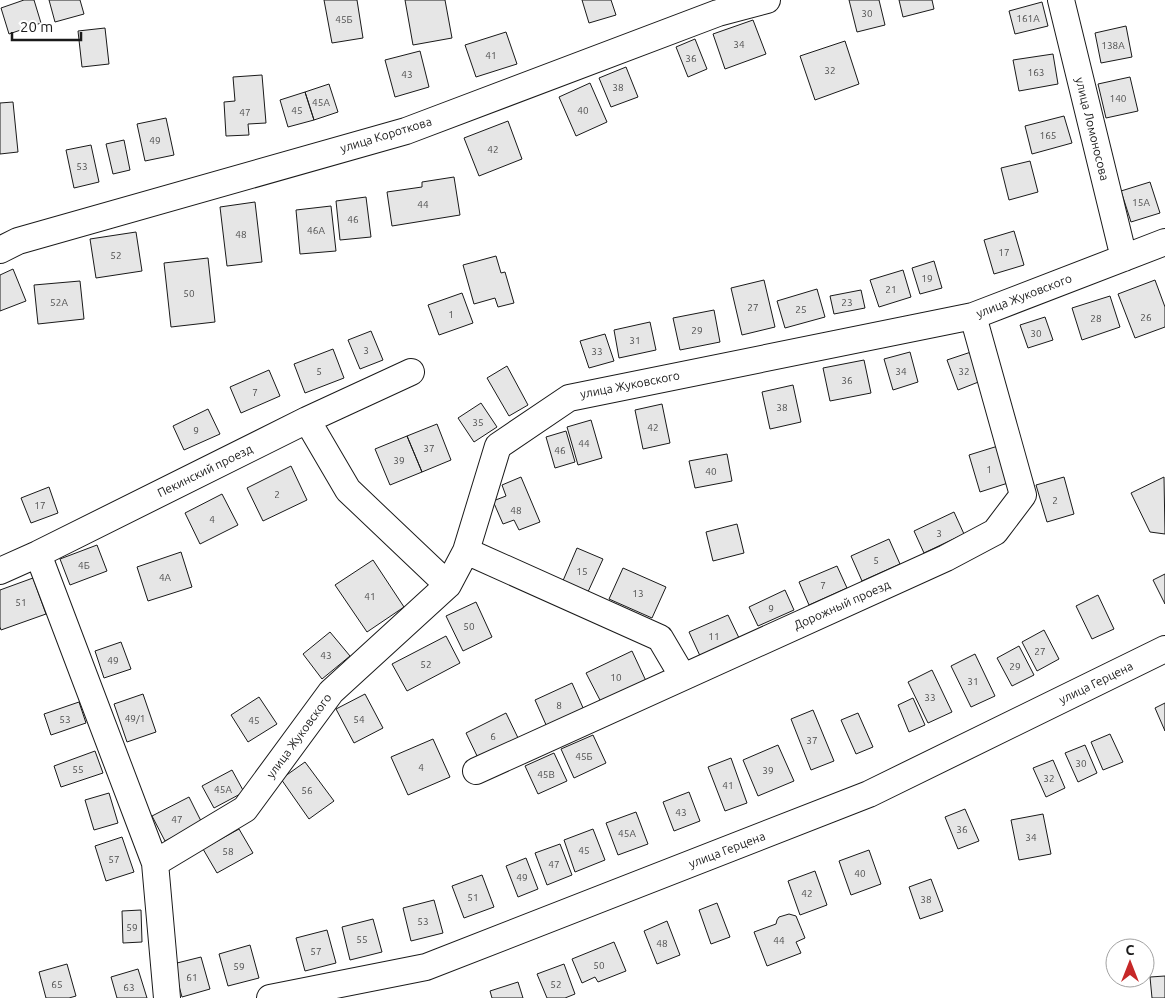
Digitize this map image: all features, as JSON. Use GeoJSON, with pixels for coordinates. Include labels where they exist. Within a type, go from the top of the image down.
{"type":"FeatureCollection","features":[{"type":"Feature","properties":{"kind":"street","name":"улица Короткова"},"geometry":{"type":"LineString","coordinates":[[0,250],[18,241],[406,131],[718,13],[767,0]]}},
{"type":"Feature","properties":{"kind":"street","name":"улица Ломоносова"},"geometry":{"type":"LineString","coordinates":[[1061,0],[1124,258]]}},
{"type":"Feature","properties":{"kind":"street","name":"улица Жуковского"},"geometry":{"type":"LineString","coordinates":[[154,863],[245,809],[331,692],[448,585],[466,551],[498,446],[569,398],[973,316],[1165,242]]}},
{"type":"Feature","properties":{"kind":"street","name":"Дорожный проезд"},"geometry":{"type":"LineString","coordinates":[[476,771],[946,558],[995,532],[1023,495],[973,316]]}},
{"type":"Feature","properties":{"kind":"street","name":"Пекинский проезд"},"geometry":{"type":"LineString","coordinates":[[0,571],[38,554],[307,420],[411,372]]}},
{"type":"Feature","properties":{"kind":"street"},"geometry":{"type":"LineString","coordinates":[[307,420],[348,490],[448,585]]}},
{"type":"Feature","properties":{"kind":"street"},"geometry":{"type":"LineString","coordinates":[[466,551],[660,638],[684,677]]}},
{"type":"Feature","properties":{"kind":"street"},"geometry":{"type":"LineString","coordinates":[[38,554],[154,863],[167,998]]}},
{"type":"Feature","properties":{"kind":"street","name":"улица Герцена"},"geometry":{"type":"LineString","coordinates":[[270,998],[426,967],[796,823],[870,794],[1165,649]]}},
{"type":"Feature","properties":{"kind":"building"},"geometry":{"type":"Polygon","coordinates":[[[24,0],[34,0],[41,23],[9,34],[1,8],[24,0]]]}},
{"type":"Feature","properties":{"kind":"building"},"geometry":{"type":"Polygon","coordinates":[[[49,0],[80,0],[84,14],[55,22],[49,0]]]}},
{"type":"Feature","properties":{"kind":"building"},"geometry":{"type":"Polygon","coordinates":[[[324,0],[357,0],[363,38],[332,43],[324,0]]]}},
{"type":"Feature","properties":{"kind":"building"},"geometry":{"type":"Polygon","coordinates":[[[405,0],[445,0],[452,38],[413,45],[405,0]]]}},
{"type":"Feature","properties":{"kind":"building"},"geometry":{"type":"Polygon","coordinates":[[[582,0],[611,0],[616,15],[589,23],[582,0]]]}},
{"type":"Feature","properties":{"kind":"building"},"geometry":{"type":"Polygon","coordinates":[[[849,0],[879,0],[885,25],[857,32],[849,0]]]}},
{"type":"Feature","properties":{"kind":"building"},"geometry":{"type":"Polygon","coordinates":[[[899,0],[932,0],[934,9],[903,17],[899,0]]]}},
{"type":"Feature","properties":{"kind":"building"},"geometry":{"type":"Polygon","coordinates":[[[1042,2],[1048,26],[1015,34],[1009,11],[1042,2]]]}},
{"type":"Feature","properties":{"kind":"building"},"geometry":{"type":"Polygon","coordinates":[[[753,20],[766,54],[725,69],[713,34],[753,20]]]}},
{"type":"Feature","properties":{"kind":"building"},"geometry":{"type":"Polygon","coordinates":[[[1126,26],[1132,57],[1101,63],[1095,33],[1126,26]]]}},
{"type":"Feature","properties":{"kind":"building"},"geometry":{"type":"Polygon","coordinates":[[[105,28],[109,64],[82,67],[78,31],[105,28]]]}},
{"type":"Feature","properties":{"kind":"building"},"geometry":{"type":"Polygon","coordinates":[[[506,32],[517,64],[476,77],[465,45],[506,32]]]}},
{"type":"Feature","properties":{"kind":"building"},"geometry":{"type":"Polygon","coordinates":[[[695,39],[707,69],[688,77],[676,47],[695,39]]]}},
{"type":"Feature","properties":{"kind":"building"},"geometry":{"type":"Polygon","coordinates":[[[845,41],[859,84],[815,100],[800,56],[845,41]]]}},
{"type":"Feature","properties":{"kind":"building"},"geometry":{"type":"Polygon","coordinates":[[[420,51],[429,87],[395,97],[385,60],[420,51]]]}},
{"type":"Feature","properties":{"kind":"building"},"geometry":{"type":"Polygon","coordinates":[[[1053,54],[1058,84],[1019,91],[1013,60],[1053,54]]]}},
{"type":"Feature","properties":{"kind":"building"},"geometry":{"type":"Polygon","coordinates":[[[626,67],[638,97],[611,107],[599,78],[626,67]]]}},
{"type":"Feature","properties":{"kind":"building"},"geometry":{"type":"Polygon","coordinates":[[[262,75],[266,123],[248,124],[249,135],[226,136],[224,102],[235,101],[233,77],[262,75]]]}},
{"type":"Feature","properties":{"kind":"building"},"geometry":{"type":"Polygon","coordinates":[[[1130,77],[1138,111],[1106,118],[1098,84],[1130,77]]]}},
{"type":"Feature","properties":{"kind":"building"},"geometry":{"type":"Polygon","coordinates":[[[590,83],[607,122],[576,136],[559,97],[590,83]]]}},
{"type":"Feature","properties":{"kind":"building"},"geometry":{"type":"Polygon","coordinates":[[[329,84],[338,112],[314,120],[305,92],[329,84]]]}},
{"type":"Feature","properties":{"kind":"building"},"geometry":{"type":"Polygon","coordinates":[[[305,92],[314,120],[288,127],[280,100],[305,92]]]}},
{"type":"Feature","properties":{"kind":"building"},"geometry":{"type":"Polygon","coordinates":[[[13,102],[18,152],[0,154],[0,103],[13,102]]]}},
{"type":"Feature","properties":{"kind":"building"},"geometry":{"type":"Polygon","coordinates":[[[1064,116],[1072,143],[1032,154],[1025,126],[1064,116]]]}},
{"type":"Feature","properties":{"kind":"building"},"geometry":{"type":"Polygon","coordinates":[[[166,118],[174,155],[145,161],[137,124],[166,118]]]}},
{"type":"Feature","properties":{"kind":"building"},"geometry":{"type":"Polygon","coordinates":[[[508,121],[522,159],[479,176],[464,138],[508,121]]]}},
{"type":"Feature","properties":{"kind":"building"},"geometry":{"type":"Polygon","coordinates":[[[124,140],[130,170],[113,174],[106,144],[124,140]]]}},
{"type":"Feature","properties":{"kind":"building"},"geometry":{"type":"Polygon","coordinates":[[[91,145],[99,182],[74,188],[66,150],[91,145]]]}},
{"type":"Feature","properties":{"kind":"building"},"geometry":{"type":"Polygon","coordinates":[[[1030,161],[1038,192],[1009,200],[1001,168],[1030,161]]]}},
{"type":"Feature","properties":{"kind":"building"},"geometry":{"type":"Polygon","coordinates":[[[454,177],[460,215],[392,226],[387,192],[422,187],[422,182],[454,177]]]}},
{"type":"Feature","properties":{"kind":"building"},"geometry":{"type":"Polygon","coordinates":[[[1150,182],[1160,213],[1131,222],[1121,191],[1150,182]]]}},
{"type":"Feature","properties":{"kind":"building"},"geometry":{"type":"Polygon","coordinates":[[[366,197],[371,237],[340,240],[336,201],[366,197]]]}},
{"type":"Feature","properties":{"kind":"building"},"geometry":{"type":"Polygon","coordinates":[[[255,202],[262,262],[227,266],[220,207],[255,202]]]}},
{"type":"Feature","properties":{"kind":"building"},"geometry":{"type":"Polygon","coordinates":[[[331,206],[336,251],[300,254],[296,210],[331,206]]]}},
{"type":"Feature","properties":{"kind":"building"},"geometry":{"type":"Polygon","coordinates":[[[1014,231],[1024,265],[994,274],[984,240],[1014,231]]]}},
{"type":"Feature","properties":{"kind":"building"},"geometry":{"type":"Polygon","coordinates":[[[136,232],[142,271],[96,278],[90,239],[136,232]]]}},
{"type":"Feature","properties":{"kind":"building"},"geometry":{"type":"Polygon","coordinates":[[[496,256],[501,273],[505,272],[514,303],[498,307],[495,298],[474,304],[463,265],[496,256]]]}},
{"type":"Feature","properties":{"kind":"building"},"geometry":{"type":"Polygon","coordinates":[[[208,258],[215,322],[171,327],[164,263],[208,258]]]}},
{"type":"Feature","properties":{"kind":"building"},"geometry":{"type":"Polygon","coordinates":[[[934,261],[942,288],[920,294],[912,268],[934,261]]]}},
{"type":"Feature","properties":{"kind":"building"},"geometry":{"type":"Polygon","coordinates":[[[13,269],[26,301],[0,311],[0,275],[13,269]]]}},
{"type":"Feature","properties":{"kind":"building"},"geometry":{"type":"Polygon","coordinates":[[[903,270],[911,297],[879,307],[870,280],[903,270]]]}},
{"type":"Feature","properties":{"kind":"building"},"geometry":{"type":"Polygon","coordinates":[[[764,280],[775,327],[742,335],[731,288],[764,280]]]}},
{"type":"Feature","properties":{"kind":"building"},"geometry":{"type":"Polygon","coordinates":[[[1155,280],[1165,307],[1165,327],[1135,338],[1118,294],[1155,280]]]}},
{"type":"Feature","properties":{"kind":"building"},"geometry":{"type":"Polygon","coordinates":[[[80,281],[84,319],[38,324],[34,285],[80,281]]]}},
{"type":"Feature","properties":{"kind":"building"},"geometry":{"type":"Polygon","coordinates":[[[817,289],[825,317],[785,328],[777,301],[817,289]]]}},
{"type":"Feature","properties":{"kind":"building"},"geometry":{"type":"Polygon","coordinates":[[[861,290],[865,308],[834,314],[830,296],[861,290]]]}},
{"type":"Feature","properties":{"kind":"building"},"geometry":{"type":"Polygon","coordinates":[[[462,293],[473,323],[439,335],[428,305],[462,293]]]}},
{"type":"Feature","properties":{"kind":"building"},"geometry":{"type":"Polygon","coordinates":[[[1110,296],[1120,327],[1082,340],[1072,308],[1110,296]]]}},
{"type":"Feature","properties":{"kind":"building"},"geometry":{"type":"Polygon","coordinates":[[[714,310],[720,342],[680,350],[673,318],[714,310]]]}},
{"type":"Feature","properties":{"kind":"building"},"geometry":{"type":"Polygon","coordinates":[[[1045,317],[1053,340],[1028,348],[1020,325],[1045,317]]]}},
{"type":"Feature","properties":{"kind":"building"},"geometry":{"type":"Polygon","coordinates":[[[650,322],[656,350],[619,358],[614,330],[650,322]]]}},
{"type":"Feature","properties":{"kind":"building"},"geometry":{"type":"Polygon","coordinates":[[[371,331],[383,360],[360,369],[348,340],[371,331]]]}},
{"type":"Feature","properties":{"kind":"building"},"geometry":{"type":"Polygon","coordinates":[[[605,334],[614,361],[589,368],[580,341],[605,334]]]}},
{"type":"Feature","properties":{"kind":"building"},"geometry":{"type":"Polygon","coordinates":[[[333,349],[344,378],[305,393],[294,364],[333,349]]]}},
{"type":"Feature","properties":{"kind":"building"},"geometry":{"type":"Polygon","coordinates":[[[910,352],[918,382],[893,390],[884,359],[910,352]]]}},
{"type":"Feature","properties":{"kind":"building"},"geometry":{"type":"Polygon","coordinates":[[[971,352],[981,381],[958,390],[947,360],[971,352]]]}},
{"type":"Feature","properties":{"kind":"building"},"geometry":{"type":"Polygon","coordinates":[[[864,360],[871,393],[830,401],[823,368],[864,360]]]}},
{"type":"Feature","properties":{"kind":"building"},"geometry":{"type":"Polygon","coordinates":[[[507,366],[528,405],[509,416],[487,378],[507,366]]]}},
{"type":"Feature","properties":{"kind":"building"},"geometry":{"type":"Polygon","coordinates":[[[269,370],[280,396],[241,413],[230,387],[269,370]]]}},
{"type":"Feature","properties":{"kind":"building"},"geometry":{"type":"Polygon","coordinates":[[[793,385],[801,422],[770,429],[762,392],[793,385]]]}},
{"type":"Feature","properties":{"kind":"building"},"geometry":{"type":"Polygon","coordinates":[[[481,403],[497,427],[474,442],[458,418],[481,403]]]}},
{"type":"Feature","properties":{"kind":"building"},"geometry":{"type":"Polygon","coordinates":[[[662,404],[670,443],[643,449],[635,410],[662,404]]]}},
{"type":"Feature","properties":{"kind":"building"},"geometry":{"type":"Polygon","coordinates":[[[208,409],[220,434],[184,450],[173,426],[208,409]]]}},
{"type":"Feature","properties":{"kind":"building"},"geometry":{"type":"Polygon","coordinates":[[[591,420],[602,458],[578,465],[567,427],[591,420]]]}},
{"type":"Feature","properties":{"kind":"building"},"geometry":{"type":"Polygon","coordinates":[[[437,424],[451,460],[422,472],[407,436],[437,424]]]}},
{"type":"Feature","properties":{"kind":"building"},"geometry":{"type":"Polygon","coordinates":[[[566,431],[575,462],[555,468],[546,437],[566,431]]]}},
{"type":"Feature","properties":{"kind":"building"},"geometry":{"type":"Polygon","coordinates":[[[407,436],[422,472],[390,485],[375,449],[407,436]]]}},
{"type":"Feature","properties":{"kind":"building"},"geometry":{"type":"Polygon","coordinates":[[[998,446],[1008,483],[980,492],[969,455],[998,446]]]}},
{"type":"Feature","properties":{"kind":"building"},"geometry":{"type":"Polygon","coordinates":[[[727,454],[732,481],[695,488],[689,461],[727,454]]]}},
{"type":"Feature","properties":{"kind":"building"},"geometry":{"type":"Polygon","coordinates":[[[291,466],[307,500],[263,521],[247,488],[291,466]]]}},
{"type":"Feature","properties":{"kind":"building"},"geometry":{"type":"Polygon","coordinates":[[[521,477],[540,522],[519,530],[514,520],[503,524],[493,501],[506,496],[502,485],[521,477]]]}},
{"type":"Feature","properties":{"kind":"building"},"geometry":{"type":"Polygon","coordinates":[[[1064,477],[1074,514],[1047,522],[1036,485],[1064,477]]]}},
{"type":"Feature","properties":{"kind":"building"},"geometry":{"type":"Polygon","coordinates":[[[1164,477],[1165,534],[1150,532],[1131,493],[1164,477]]]}},
{"type":"Feature","properties":{"kind":"building"},"geometry":{"type":"Polygon","coordinates":[[[49,487],[58,513],[31,523],[21,498],[49,487]]]}},
{"type":"Feature","properties":{"kind":"building"},"geometry":{"type":"Polygon","coordinates":[[[222,494],[238,525],[200,544],[185,513],[222,494]]]}},
{"type":"Feature","properties":{"kind":"building"},"geometry":{"type":"Polygon","coordinates":[[[954,512],[964,534],[924,553],[914,531],[954,512]]]}},
{"type":"Feature","properties":{"kind":"building"},"geometry":{"type":"Polygon","coordinates":[[[737,524],[744,553],[713,561],[706,532],[737,524]]]}},
{"type":"Feature","properties":{"kind":"building"},"geometry":{"type":"Polygon","coordinates":[[[889,539],[900,564],[862,581],[851,556],[889,539]]]}},
{"type":"Feature","properties":{"kind":"building"},"geometry":{"type":"Polygon","coordinates":[[[97,545],[107,571],[70,585],[60,559],[97,545]]]}},
{"type":"Feature","properties":{"kind":"building"},"geometry":{"type":"Polygon","coordinates":[[[577,548],[603,559],[587,594],[562,583],[577,548]]]}},
{"type":"Feature","properties":{"kind":"building"},"geometry":{"type":"Polygon","coordinates":[[[181,552],[192,587],[148,601],[137,567],[181,552]]]}},
{"type":"Feature","properties":{"kind":"building"},"geometry":{"type":"Polygon","coordinates":[[[373,560],[404,607],[367,632],[335,585],[373,560]]]}},
{"type":"Feature","properties":{"kind":"building"},"geometry":{"type":"Polygon","coordinates":[[[837,566],[847,588],[809,605],[799,582],[837,566]]]}},
{"type":"Feature","properties":{"kind":"building"},"geometry":{"type":"Polygon","coordinates":[[[623,568],[666,587],[652,618],[609,599],[623,568]]]}},
{"type":"Feature","properties":{"kind":"building"},"geometry":{"type":"Polygon","coordinates":[[[1165,574],[1165,604],[1153,580],[1165,574]]]}},
{"type":"Feature","properties":{"kind":"building"},"geometry":{"type":"Polygon","coordinates":[[[33,578],[46,614],[1,630],[0,590],[33,578]]]}},
{"type":"Feature","properties":{"kind":"building"},"geometry":{"type":"Polygon","coordinates":[[[785,590],[794,610],[758,626],[749,607],[785,590]]]}},
{"type":"Feature","properties":{"kind":"building"},"geometry":{"type":"Polygon","coordinates":[[[1098,595],[1114,629],[1092,639],[1076,606],[1098,595]]]}},
{"type":"Feature","properties":{"kind":"building"},"geometry":{"type":"Polygon","coordinates":[[[476,602],[492,637],[463,651],[446,616],[476,602]]]}},
{"type":"Feature","properties":{"kind":"building"},"geometry":{"type":"Polygon","coordinates":[[[728,615],[740,640],[701,658],[689,632],[728,615]]]}},
{"type":"Feature","properties":{"kind":"building"},"geometry":{"type":"Polygon","coordinates":[[[1044,630],[1059,659],[1037,671],[1022,642],[1044,630]]]}},
{"type":"Feature","properties":{"kind":"building"},"geometry":{"type":"Polygon","coordinates":[[[330,632],[350,656],[322,679],[303,654],[330,632]]]}},
{"type":"Feature","properties":{"kind":"building"},"geometry":{"type":"Polygon","coordinates":[[[446,636],[460,663],[407,691],[392,664],[446,636]]]}},
{"type":"Feature","properties":{"kind":"building"},"geometry":{"type":"Polygon","coordinates":[[[121,642],[131,669],[104,678],[95,651],[121,642]]]}},
{"type":"Feature","properties":{"kind":"building"},"geometry":{"type":"Polygon","coordinates":[[[1019,646],[1034,675],[1012,686],[997,658],[1019,646]]]}},
{"type":"Feature","properties":{"kind":"building"},"geometry":{"type":"Polygon","coordinates":[[[632,651],[646,681],[601,702],[586,673],[632,651]]]}},
{"type":"Feature","properties":{"kind":"building"},"geometry":{"type":"Polygon","coordinates":[[[975,654],[995,696],[971,707],[951,666],[975,654]]]}},
{"type":"Feature","properties":{"kind":"building"},"geometry":{"type":"Polygon","coordinates":[[[932,670],[952,712],[928,723],[908,682],[932,670]]]}},
{"type":"Feature","properties":{"kind":"building"},"geometry":{"type":"Polygon","coordinates":[[[572,683],[584,710],[547,727],[535,700],[572,683]]]}},
{"type":"Feature","properties":{"kind":"building"},"geometry":{"type":"Polygon","coordinates":[[[143,694],[156,732],[127,742],[114,704],[143,694]]]}},
{"type":"Feature","properties":{"kind":"building"},"geometry":{"type":"Polygon","coordinates":[[[365,694],[383,728],[354,743],[336,709],[365,694]]]}},
{"type":"Feature","properties":{"kind":"building"},"geometry":{"type":"Polygon","coordinates":[[[259,697],[277,724],[248,742],[231,715],[259,697]]]}},
{"type":"Feature","properties":{"kind":"building"},"geometry":{"type":"Polygon","coordinates":[[[913,698],[925,725],[909,732],[898,705],[913,698]]]}},
{"type":"Feature","properties":{"kind":"building"},"geometry":{"type":"Polygon","coordinates":[[[79,702],[86,723],[51,735],[44,714],[79,702]]]}},
{"type":"Feature","properties":{"kind":"building"},"geometry":{"type":"Polygon","coordinates":[[[1165,703],[1165,731],[1155,708],[1165,703]]]}},
{"type":"Feature","properties":{"kind":"building"},"geometry":{"type":"Polygon","coordinates":[[[813,710],[834,761],[811,770],[791,719],[813,710]]]}},
{"type":"Feature","properties":{"kind":"building"},"geometry":{"type":"Polygon","coordinates":[[[506,713],[519,740],[479,760],[466,733],[506,713]]]}},
{"type":"Feature","properties":{"kind":"building"},"geometry":{"type":"Polygon","coordinates":[[[858,713],[873,747],[856,754],[841,720],[858,713]]]}},
{"type":"Feature","properties":{"kind":"building"},"geometry":{"type":"Polygon","coordinates":[[[1110,734],[1123,762],[1103,770],[1091,742],[1110,734]]]}},
{"type":"Feature","properties":{"kind":"building"},"geometry":{"type":"Polygon","coordinates":[[[593,735],[606,763],[574,778],[561,749],[593,735]]]}},
{"type":"Feature","properties":{"kind":"building"},"geometry":{"type":"Polygon","coordinates":[[[433,739],[450,777],[408,795],[391,757],[433,739]]]}},
{"type":"Feature","properties":{"kind":"building"},"geometry":{"type":"Polygon","coordinates":[[[778,745],[794,781],[758,796],[743,760],[778,745]]]}},
{"type":"Feature","properties":{"kind":"building"},"geometry":{"type":"Polygon","coordinates":[[[1085,745],[1097,773],[1078,782],[1065,753],[1085,745]]]}},
{"type":"Feature","properties":{"kind":"building"},"geometry":{"type":"Polygon","coordinates":[[[95,751],[103,773],[61,787],[54,766],[95,751]]]}},
{"type":"Feature","properties":{"kind":"building"},"geometry":{"type":"Polygon","coordinates":[[[554,753],[567,781],[538,794],[525,766],[554,753]]]}},
{"type":"Feature","properties":{"kind":"building"},"geometry":{"type":"Polygon","coordinates":[[[731,758],[747,803],[725,811],[708,767],[731,758]]]}},
{"type":"Feature","properties":{"kind":"building"},"geometry":{"type":"Polygon","coordinates":[[[1053,760],[1065,788],[1046,797],[1033,768],[1053,760]]]}},
{"type":"Feature","properties":{"kind":"building"},"geometry":{"type":"Polygon","coordinates":[[[305,762],[334,801],[309,819],[281,779],[305,762]]]}},
{"type":"Feature","properties":{"kind":"building"},"geometry":{"type":"Polygon","coordinates":[[[232,770],[244,792],[214,808],[202,786],[232,770]]]}},
{"type":"Feature","properties":{"kind":"building"},"geometry":{"type":"Polygon","coordinates":[[[689,792],[700,821],[674,831],[663,802],[689,792]]]}},
{"type":"Feature","properties":{"kind":"building"},"geometry":{"type":"Polygon","coordinates":[[[109,793],[118,823],[94,830],[85,800],[109,793]]]}},
{"type":"Feature","properties":{"kind":"building"},"geometry":{"type":"Polygon","coordinates":[[[189,797],[202,823],[165,841],[152,816],[189,797]]]}},
{"type":"Feature","properties":{"kind":"building"},"geometry":{"type":"Polygon","coordinates":[[[965,809],[979,841],[958,849],[945,817],[965,809]]]}},
{"type":"Feature","properties":{"kind":"building"},"geometry":{"type":"Polygon","coordinates":[[[636,812],[648,844],[618,855],[606,823],[636,812]]]}},
{"type":"Feature","properties":{"kind":"building"},"geometry":{"type":"Polygon","coordinates":[[[1043,814],[1051,854],[1019,860],[1011,820],[1043,814]]]}},
{"type":"Feature","properties":{"kind":"building"},"geometry":{"type":"Polygon","coordinates":[[[239,829],[253,853],[217,873],[203,849],[239,829]]]}},
{"type":"Feature","properties":{"kind":"building"},"geometry":{"type":"Polygon","coordinates":[[[593,829],[605,860],[575,872],[564,840],[593,829]]]}},
{"type":"Feature","properties":{"kind":"building"},"geometry":{"type":"Polygon","coordinates":[[[122,837],[134,872],[106,881],[95,846],[122,837]]]}},
{"type":"Feature","properties":{"kind":"building"},"geometry":{"type":"Polygon","coordinates":[[[560,844],[572,875],[547,885],[535,853],[560,844]]]}},
{"type":"Feature","properties":{"kind":"building"},"geometry":{"type":"Polygon","coordinates":[[[869,850],[881,884],[851,895],[839,861],[869,850]]]}},
{"type":"Feature","properties":{"kind":"building"},"geometry":{"type":"Polygon","coordinates":[[[526,858],[538,889],[518,897],[506,866],[526,858]]]}},
{"type":"Feature","properties":{"kind":"building"},"geometry":{"type":"Polygon","coordinates":[[[815,871],[827,905],[800,915],[788,881],[815,871]]]}},
{"type":"Feature","properties":{"kind":"building"},"geometry":{"type":"Polygon","coordinates":[[[482,875],[494,907],[464,918],[452,886],[482,875]]]}},
{"type":"Feature","properties":{"kind":"building"},"geometry":{"type":"Polygon","coordinates":[[[931,879],[943,911],[920,919],[909,887],[931,879]]]}},
{"type":"Feature","properties":{"kind":"building"},"geometry":{"type":"Polygon","coordinates":[[[434,900],[443,933],[411,941],[403,908],[434,900]]]}},
{"type":"Feature","properties":{"kind":"building"},"geometry":{"type":"Polygon","coordinates":[[[717,903],[730,937],[711,944],[699,910],[717,903]]]}},
{"type":"Feature","properties":{"kind":"building"},"geometry":{"type":"Polygon","coordinates":[[[141,910],[142,942],[123,943],[122,911],[141,910]]]}},
{"type":"Feature","properties":{"kind":"building"},"geometry":{"type":"Polygon","coordinates":[[[789,914],[796,916],[805,938],[796,942],[801,953],[767,966],[754,932],[776,924],[779,917],[789,914]]]}},
{"type":"Feature","properties":{"kind":"building"},"geometry":{"type":"Polygon","coordinates":[[[373,919],[382,952],[350,960],[342,927],[373,919]]]}},
{"type":"Feature","properties":{"kind":"building"},"geometry":{"type":"Polygon","coordinates":[[[667,921],[680,955],[657,964],[644,931],[667,921]]]}},
{"type":"Feature","properties":{"kind":"building"},"geometry":{"type":"Polygon","coordinates":[[[327,930],[336,963],[305,971],[296,938],[327,930]]]}},
{"type":"Feature","properties":{"kind":"building"},"geometry":{"type":"Polygon","coordinates":[[[614,942],[626,971],[598,982],[595,977],[582,983],[572,959],[614,942]]]}},
{"type":"Feature","properties":{"kind":"building"},"geometry":{"type":"Polygon","coordinates":[[[250,945],[259,978],[228,986],[219,954],[250,945]]]}},
{"type":"Feature","properties":{"kind":"building"},"geometry":{"type":"Polygon","coordinates":[[[201,957],[210,989],[182,997],[173,964],[201,957]]]}},
{"type":"Feature","properties":{"kind":"building"},"geometry":{"type":"Polygon","coordinates":[[[67,964],[76,996],[69,998],[46,998],[39,972],[67,964]]]}},
{"type":"Feature","properties":{"kind":"building"},"geometry":{"type":"Polygon","coordinates":[[[564,964],[575,994],[565,998],[547,998],[537,974],[564,964]]]}},
{"type":"Feature","properties":{"kind":"building"},"geometry":{"type":"Polygon","coordinates":[[[138,969],[147,998],[117,998],[111,977],[138,969]]]}},
{"type":"Feature","properties":{"kind":"building"},"geometry":{"type":"Polygon","coordinates":[[[1165,976],[1165,998],[1152,998],[1151,988],[1155,988],[1155,977],[1165,976]]]}},
{"type":"Feature","properties":{"kind":"building"},"geometry":{"type":"Polygon","coordinates":[[[518,982],[523,998],[492,998],[490,991],[518,982]]]}}]}
